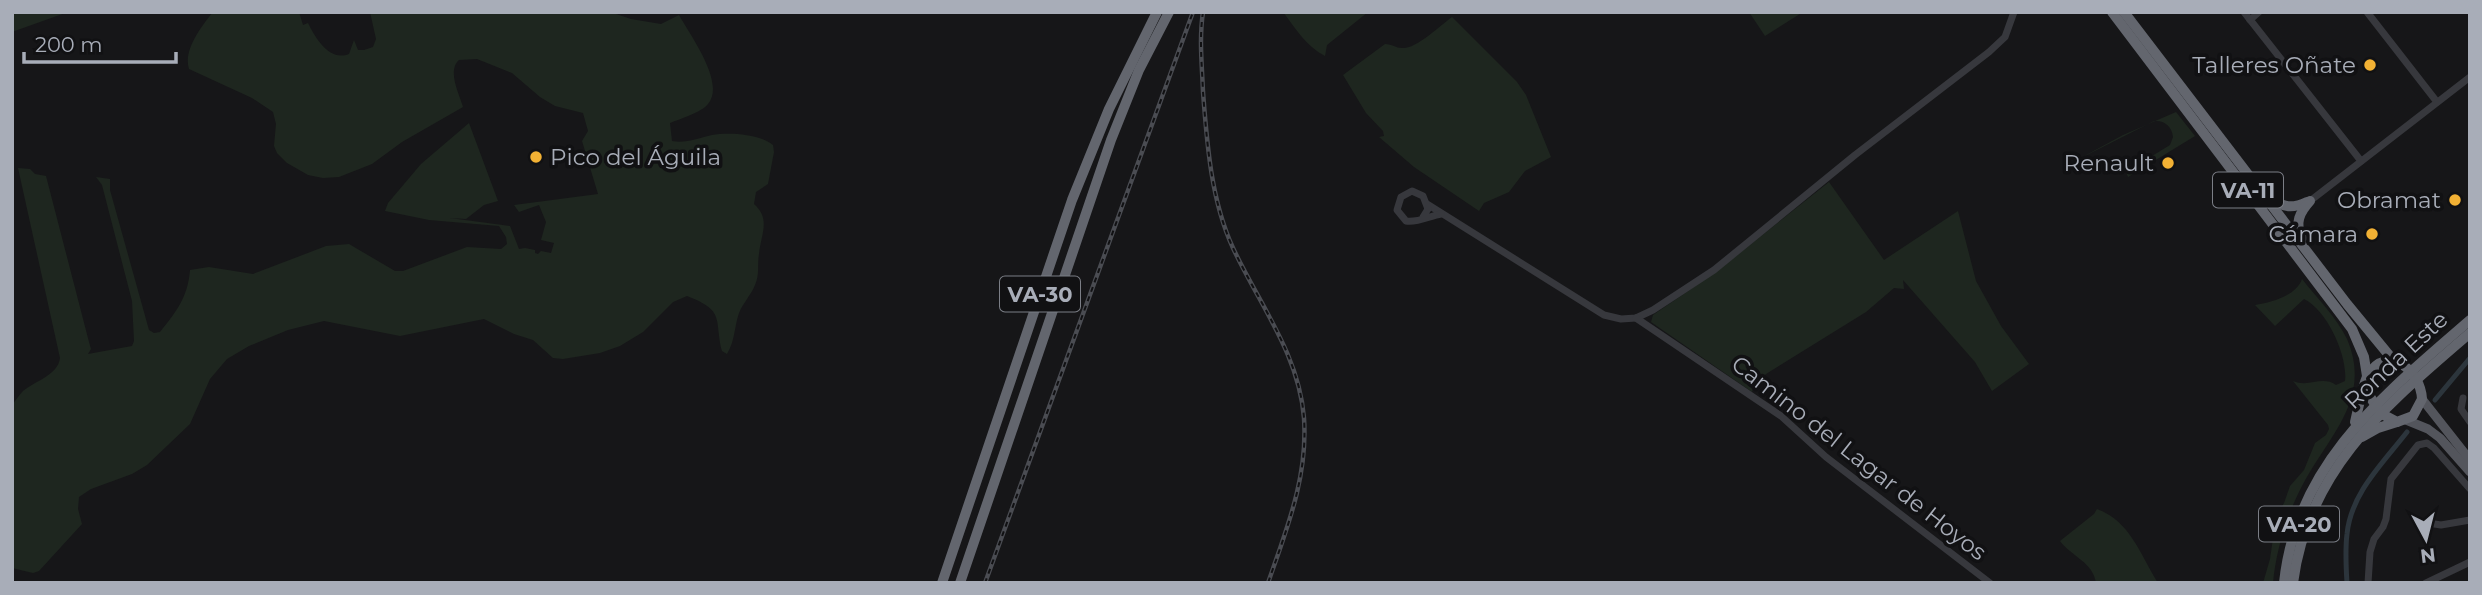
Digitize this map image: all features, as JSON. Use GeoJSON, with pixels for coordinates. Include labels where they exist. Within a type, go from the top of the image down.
{"type":"FeatureCollection","features":[{"type":"Feature","properties":{"kind":"highway","name":"VA-30"},"geometry":{"type":"LineString","coordinates":[[942,583],[1072,200],[1109,109],[1157,12]]}},
{"type":"Feature","properties":{"kind":"highway","name":"VA-30"},"geometry":{"type":"LineString","coordinates":[[960,583],[1111,140],[1139,70],[1169,12]]}},
{"type":"Feature","properties":{"kind":"highway","name":"VA-11"},"geometry":{"type":"LineString","coordinates":[[2112,12],[2352,329],[2364,357],[2366,382],[2376,409]]}},
{"type":"Feature","properties":{"kind":"highway","name":"VA-11"},"geometry":{"type":"LineString","coordinates":[[2124,12],[2328,279],[2395,361],[2414,375],[2422,396]]}},
{"type":"Feature","properties":{"kind":"highway"},"geometry":{"type":"LineString","coordinates":[[2250,175],[2281,205],[2297,207],[2310,201]]}},
{"type":"Feature","properties":{"kind":"highway"},"geometry":{"type":"LineString","coordinates":[[2310,201],[2298,219],[2300,234],[2328,279]]}},
{"type":"Feature","properties":{"kind":"highway","name":"Ronda Este"},"geometry":{"type":"LineString","coordinates":[[2284,583],[2292,543],[2315,484],[2376,409],[2438,354],[2470,320]]}},
{"type":"Feature","properties":{"kind":"highway","name":"Ronda Este"},"geometry":{"type":"LineString","coordinates":[[2438,354],[2470,333]]}},
{"type":"Feature","properties":{"kind":"highway"},"geometry":{"type":"LineString","coordinates":[[2438,354],[2417,412],[2401,421],[2354,434],[2366,382],[2379,364],[2438,354]]}},
{"type":"Feature","properties":{"kind":"highway"},"geometry":{"type":"LineString","coordinates":[[2376,409],[2401,421]]}},
{"type":"Feature","properties":{"kind":"highway","name":"Ronda Este"},"geometry":{"type":"LineString","coordinates":[[2293,583],[2304,534],[2318,500],[2354,434]]}},
{"type":"Feature","properties":{"kind":"main road"},"geometry":{"type":"LineString","coordinates":[[2422,396],[2470,460]]}},
{"type":"Feature","properties":{"kind":"main road"},"geometry":{"type":"LineString","coordinates":[[2401,421],[2434,434],[2470,472]]}},
{"type":"Feature","properties":{"kind":"street"},"geometry":{"type":"LineString","coordinates":[[1441,214],[1423,217],[1415,222],[1406,221],[1399,214],[1397,204],[1404,194],[1412,191],[1420,194],[1427,204],[1441,214],[1604,314],[1621,319],[1636,318],[1714,270],[1855,155],[1989,52],[2005,37],[2014,12]]}},
{"type":"Feature","properties":{"kind":"street"},"geometry":{"type":"LineString","coordinates":[[2244,12],[2361,161]]}},
{"type":"Feature","properties":{"kind":"street"},"geometry":{"type":"LineString","coordinates":[[2250,20],[2259,12]]}},
{"type":"Feature","properties":{"kind":"street"},"geometry":{"type":"LineString","coordinates":[[2367,12],[2437,102]]}},
{"type":"Feature","properties":{"kind":"street"},"geometry":{"type":"LineString","coordinates":[[2310,201],[2470,77]]}},
{"type":"Feature","properties":{"kind":"street"},"geometry":{"type":"LineString","coordinates":[[1423,217],[1427,204]]}},
{"type":"Feature","properties":{"kind":"street","name":"Camino del Lagar de Hoyos"},"geometry":{"type":"LineString","coordinates":[[1636,318],[1781,416],[1837,466],[1990,583]]}},
{"type":"Feature","properties":{"kind":"street"},"geometry":{"type":"LineString","coordinates":[[2463,398],[2461,409],[2470,422]]}},
{"type":"Feature","properties":{"kind":"street"},"geometry":{"type":"LineString","coordinates":[[2368,583],[2370,552],[2386,519],[2391,479],[2418,445],[2427,443],[2434,447],[2470,489]]}},
{"type":"Feature","properties":{"kind":"street"},"geometry":{"type":"LineString","coordinates":[[2428,523],[2441,525],[2470,520]]}},
{"type":"Feature","properties":{"kind":"street"},"geometry":{"type":"LineString","coordinates":[[2426,583],[2470,562]]}},
{"type":"Feature","properties":{"kind":"shaded area"},"geometry":{"type":"Polygon","coordinates":[[[12,12],[68,12],[12,32],[12,12]]]}},
{"type":"Feature","properties":{"kind":"shaded area"},"geometry":{"type":"Polygon","coordinates":[[[213,12],[299,12],[303,25],[308,23],[324,47],[342,56],[349,54],[354,40],[358,50],[373,47],[376,39],[370,12],[610,12],[661,24],[679,15],[698,46],[713,84],[708,104],[701,110],[670,123],[672,141],[735,134],[767,141],[773,145],[774,152],[768,184],[756,192],[754,204],[764,221],[757,277],[739,313],[727,354],[722,351],[718,323],[713,312],[708,306],[687,296],[673,302],[643,332],[620,346],[600,353],[563,359],[553,358],[533,340],[484,319],[400,336],[324,321],[288,330],[249,346],[227,359],[210,379],[190,424],[147,465],[132,474],[91,489],[79,497],[78,509],[82,524],[39,571],[33,573],[12,568],[12,405],[23,391],[55,369],[60,358],[18,168],[30,169],[35,174],[46,176],[91,349],[88,354],[132,346],[134,341],[132,301],[102,185],[96,177],[110,179],[110,190],[149,330],[154,333],[160,332],[180,304],[187,288],[190,270],[209,267],[253,274],[326,246],[349,244],[395,271],[403,271],[467,247],[501,249],[507,244],[499,226],[429,220],[385,211],[388,203],[421,164],[469,123],[498,201],[484,205],[466,219],[450,218],[510,226],[519,249],[535,250],[538,254],[541,251],[551,253],[554,243],[541,240],[546,222],[539,205],[519,212],[514,205],[598,194],[582,141],[588,131],[583,113],[555,106],[512,73],[477,59],[459,60],[454,70],[463,107],[402,142],[372,164],[339,177],[308,175],[287,163],[277,153],[274,146],[276,124],[273,112],[252,98],[189,69],[191,47],[213,12]]]}},
{"type":"Feature","properties":{"kind":"shaded area"},"geometry":{"type":"Polygon","coordinates":[[[1283,12],[1368,12],[1327,45],[1325,56],[1307,42],[1283,12]]]}},
{"type":"Feature","properties":{"kind":"shaded area"},"geometry":{"type":"Polygon","coordinates":[[[1749,12],[1803,12],[1765,36],[1749,12]]]}},
{"type":"Feature","properties":{"kind":"shaded area"},"geometry":{"type":"Polygon","coordinates":[[[1452,17],[1517,82],[1526,95],[1551,157],[1525,171],[1509,192],[1484,203],[1479,211],[1414,167],[1379,137],[1384,136],[1383,131],[1366,113],[1343,75],[1385,44],[1407,48],[1452,17]]]}},
{"type":"Feature","properties":{"kind":"shaded area"},"geometry":{"type":"Polygon","coordinates":[[[2176,112],[2195,136],[2128,177],[2126,172],[2170,145],[2173,137],[2171,130],[2164,123],[2155,121],[2176,112]]]}},
{"type":"Feature","properties":{"kind":"shaded area"},"geometry":{"type":"Polygon","coordinates":[[[2146,125],[2077,160],[2123,135],[2146,125]]]}},
{"type":"Feature","properties":{"kind":"shaded area"},"geometry":{"type":"Polygon","coordinates":[[[1829,182],[1884,260],[1958,211],[1976,281],[2001,326],[2029,364],[1992,391],[1975,362],[1903,280],[1904,289],[1894,288],[1866,312],[1766,374],[1754,385],[1752,392],[1651,322],[1653,315],[1716,272],[1829,182]]]}},
{"type":"Feature","properties":{"kind":"shaded area"},"geometry":{"type":"Polygon","coordinates":[[[2302,279],[2343,331],[2354,361],[2354,381],[2344,417],[2312,468],[2292,509],[2283,533],[2273,583],[2263,583],[2270,559],[2276,517],[2290,486],[2304,470],[2315,443],[2326,435],[2329,429],[2293,381],[2326,381],[2336,385],[2345,381],[2343,359],[2334,335],[2321,313],[2312,305],[2304,299],[2275,326],[2255,305],[2289,294],[2302,279]]]}},
{"type":"Feature","properties":{"kind":"shaded area"},"geometry":{"type":"Polygon","coordinates":[[[2097,509],[2108,514],[2126,530],[2158,583],[2096,583],[2091,570],[2060,541],[2097,509]]]}},
{"type":"Feature","properties":{"kind":"waterway"},"geometry":{"type":"LineString","coordinates":[[2435,400],[2470,358]]}},
{"type":"Feature","properties":{"kind":"waterway"},"geometry":{"type":"LineString","coordinates":[[2347,583],[2346,540],[2355,505],[2369,479],[2407,432]]}},
{"type":"Feature","properties":{"kind":"railway"},"geometry":{"type":"LineString","coordinates":[[985,583],[1193,12]]}},
{"type":"Feature","properties":{"kind":"railway"},"geometry":{"type":"LineString","coordinates":[[1203,12],[1201,52],[1205,112],[1215,191],[1233,248],[1286,351],[1301,395],[1304,418],[1303,461],[1295,502],[1268,583]]}},
{"type":"Feature","properties":{"kind":"place","name":"Talleres Oñate"},"geometry":{"type":"Point","coordinates":[2370,65]}},
{"type":"Feature","properties":{"kind":"place","name":"Pico del Águila"},"geometry":{"type":"Point","coordinates":[536,157]}},
{"type":"Feature","properties":{"kind":"place","name":"Renault"},"geometry":{"type":"Point","coordinates":[2168,163]}},
{"type":"Feature","properties":{"kind":"place","name":"Obramat"},"geometry":{"type":"Point","coordinates":[2455,200]}},
{"type":"Feature","properties":{"kind":"place","name":"Cámara"},"geometry":{"type":"Point","coordinates":[2372,234]}}]}
